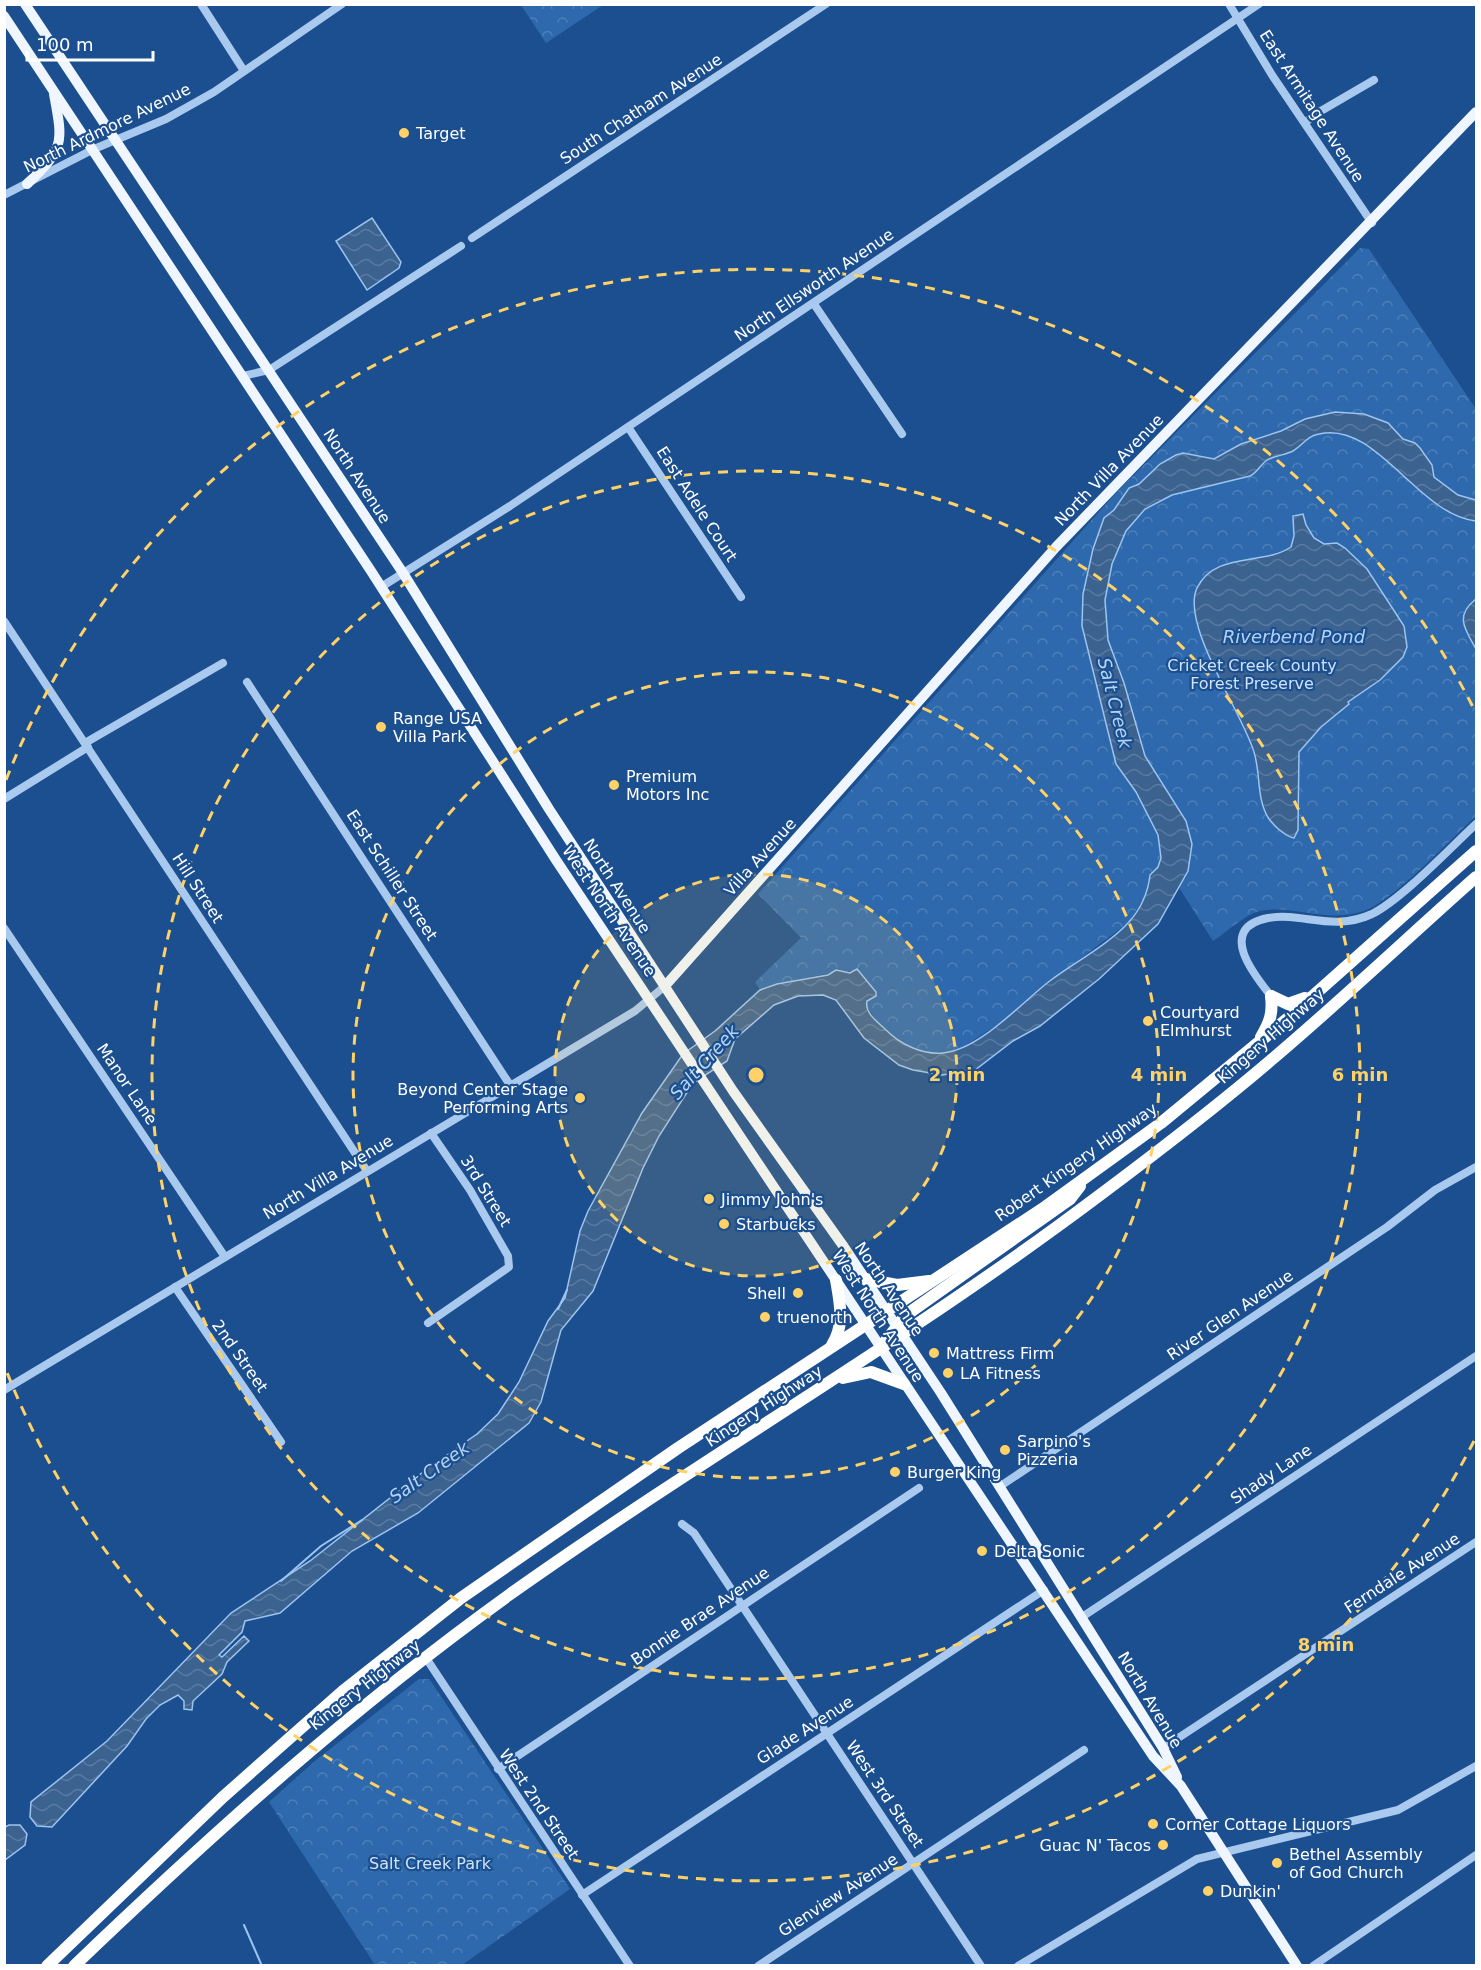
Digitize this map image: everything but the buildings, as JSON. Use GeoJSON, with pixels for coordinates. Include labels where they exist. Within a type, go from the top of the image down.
{"type":"FeatureCollection","features":[{"type":"Feature","properties":{"kind":"highway","name":"Robert Kingery Highway"},"geometry":{"type":"LineString","coordinates":[[933,1280],[1161,1123],[1325,986],[1476,851]]}},
{"type":"Feature","properties":{"kind":"highway","name":"Kingery Highway"},"geometry":{"type":"LineString","coordinates":[[74,1965],[266,1787],[350,1716],[510,1594],[881,1348],[899,1331],[1056,1227],[1169,1143],[1270,1061],[1476,877]]}},
{"type":"Feature","properties":{"kind":"highway"},"geometry":{"type":"LineString","coordinates":[[1257,1044],[1270,1023],[1271,996],[1288,1004],[1295,1004],[1325,986]]}},
{"type":"Feature","properties":{"kind":"highway"},"geometry":{"type":"LineString","coordinates":[[899,1331],[906,1315],[1070,1199],[1088,1175]]}},
{"type":"Feature","properties":{"kind":"highway"},"geometry":{"type":"LineString","coordinates":[[865,1279],[897,1286],[933,1280]]}},
{"type":"Feature","properties":{"kind":"highway"},"geometry":{"type":"LineString","coordinates":[[828,1350],[836,1338],[841,1320],[836,1280]]}},
{"type":"Feature","properties":{"kind":"highway","name":"Kingery Highway"},"geometry":{"type":"LineString","coordinates":[[47,1965],[223,1797],[343,1691],[451,1605],[678,1448],[933,1280]]}},
{"type":"Feature","properties":{"kind":"highway"},"geometry":{"type":"LineString","coordinates":[[831,1381],[871,1372],[904,1384]]}},
{"type":"Feature","properties":{"kind":"main road","name":"North Avenue"},"geometry":{"type":"LineString","coordinates":[[26,4],[403,573],[549,809],[733,1091],[886,1310],[1082,1617],[1163,1748],[1181,1786]]}},
{"type":"Feature","properties":{"kind":"main road"},"geometry":{"type":"LineString","coordinates":[[4,16],[94,149],[381,587]]}},
{"type":"Feature","properties":{"kind":"main road"},"geometry":{"type":"LineString","coordinates":[[27,183],[56,154],[61,141],[54,90]]}},
{"type":"Feature","properties":{"kind":"main road","name":"North Villa Avenue"},"geometry":{"type":"LineString","coordinates":[[876,746],[1056,546],[1476,112]]}},
{"type":"Feature","properties":{"kind":"main road","name":"West North Avenue"},"geometry":{"type":"LineString","coordinates":[[381,587],[551,852],[651,999],[904,1384],[1153,1756],[1181,1786],[1297,1965]]}},
{"type":"Feature","properties":{"kind":"main road","name":"Villa Avenue"},"geometry":{"type":"LineString","coordinates":[[664,986],[876,746]]}},
{"type":"Feature","properties":{"kind":"street"},"geometry":{"type":"LineString","coordinates":[[201,4],[244,71]]}},
{"type":"Feature","properties":{"kind":"street","name":"South Chatham Avenue"},"geometry":{"type":"LineString","coordinates":[[472,238],[826,4]]}},
{"type":"Feature","properties":{"kind":"street","name":"East Armitage Avenue"},"geometry":{"type":"LineString","coordinates":[[1229,4],[1371,223]]}},
{"type":"Feature","properties":{"kind":"street","name":"North Ellsworth Avenue"},"geometry":{"type":"LineString","coordinates":[[381,587],[814,304],[1238,21],[1259,4]]}},
{"type":"Feature","properties":{"kind":"street","name":"North Ardmore Avenue"},"geometry":{"type":"LineString","coordinates":[[4,195],[94,149],[116,142],[166,119],[244,71],[341,5]]}},
{"type":"Feature","properties":{"kind":"street"},"geometry":{"type":"LineString","coordinates":[[1305,123],[1314,115],[1374,80]]}},
{"type":"Feature","properties":{"kind":"street"},"geometry":{"type":"LineString","coordinates":[[243,376],[269,370],[461,246]]}},
{"type":"Feature","properties":{"kind":"street"},"geometry":{"type":"LineString","coordinates":[[814,304],[902,434]]}},
{"type":"Feature","properties":{"kind":"street","name":"East Adele Court"},"geometry":{"type":"LineString","coordinates":[[628,427],[741,597]]}},
{"type":"Feature","properties":{"kind":"street","name":"Hill Street"},"geometry":{"type":"LineString","coordinates":[[4,621],[367,1171]]}},
{"type":"Feature","properties":{"kind":"street"},"geometry":{"type":"LineString","coordinates":[[4,799],[86,745],[223,663]]}},
{"type":"Feature","properties":{"kind":"street","name":"East Schiller Street"},"geometry":{"type":"LineString","coordinates":[[247,682],[510,1084]]}},
{"type":"Feature","properties":{"kind":"street"},"geometry":{"type":"LineString","coordinates":[[1271,996],[1251,971],[1243,955],[1242,940],[1250,926],[1266,918],[1333,922],[1372,914],[1389,903],[1476,824]]}},
{"type":"Feature","properties":{"kind":"street","name":"Manor Lane"},"geometry":{"type":"LineString","coordinates":[[4,928],[225,1257]]}},
{"type":"Feature","properties":{"kind":"street","name":"North Villa Avenue"},"geometry":{"type":"LineString","coordinates":[[4,1390],[635,1011],[664,986]]}},
{"type":"Feature","properties":{"kind":"street","name":"3rd Street"},"geometry":{"type":"LineString","coordinates":[[428,1323],[509,1267],[508,1256],[497,1237],[431,1133]]}},
{"type":"Feature","properties":{"kind":"street","name":"River Glen Avenue"},"geometry":{"type":"LineString","coordinates":[[999,1487],[1381,1232],[1435,1191],[1476,1167]]}},
{"type":"Feature","properties":{"kind":"street","name":"2nd Street"},"geometry":{"type":"LineString","coordinates":[[175,1287],[281,1442]]}},
{"type":"Feature","properties":{"kind":"street","name":"Shady Lane"},"geometry":{"type":"LineString","coordinates":[[1082,1617],[1476,1356]]}},
{"type":"Feature","properties":{"kind":"street","name":"Bonnie Brae Avenue"},"geometry":{"type":"LineString","coordinates":[[498,1769],[919,1488]]}},
{"type":"Feature","properties":{"kind":"street","name":"West 3rd Street"},"geometry":{"type":"LineString","coordinates":[[682,1524],[694,1533],[981,1965]]}},
{"type":"Feature","properties":{"kind":"street","name":"Ferndale Avenue"},"geometry":{"type":"LineString","coordinates":[[1163,1748],[1476,1542]]}},
{"type":"Feature","properties":{"kind":"street","name":"Glade Avenue"},"geometry":{"type":"LineString","coordinates":[[582,1895],[1044,1590]]}},
{"type":"Feature","properties":{"kind":"street","name":"West 2nd Street"},"geometry":{"type":"LineString","coordinates":[[426,1658],[630,1965]]}},
{"type":"Feature","properties":{"kind":"street","name":"Glenview Avenue"},"geometry":{"type":"LineString","coordinates":[[758,1965],[1084,1750]]}},
{"type":"Feature","properties":{"kind":"street"},"geometry":{"type":"LineString","coordinates":[[1018,1965],[1184,1866],[1223,1851],[1245,1849],[1398,1810],[1476,1766]]}},
{"type":"Feature","properties":{"kind":"street"},"geometry":{"type":"LineString","coordinates":[[1313,1965],[1476,1855]]}},
{"type":"Feature","properties":{"kind":"green space"},"geometry":{"type":"Polygon","coordinates":[[[521,5],[603,5],[546,43],[521,5]]]}},
{"type":"Feature","properties":{"kind":"green space","name":"Cricket Creek County Forest Preserve"},"geometry":{"type":"Polygon","coordinates":[[[1360,248],[1369,249],[1476,409],[1476,816],[1406,883],[1364,911],[1336,916],[1286,910],[1260,911],[1242,920],[1213,941],[1178,886],[1148,893],[1128,923],[1049,982],[1014,1014],[960,1049],[943,1053],[929,1052],[896,1042],[866,1005],[867,1001],[873,999],[876,992],[860,972],[841,972],[811,977],[760,990],[755,982],[801,938],[758,894],[1114,495],[1360,248]]]}},
{"type":"Feature","properties":{"kind":"green space","name":"Salt Creek Park"},"geometry":{"type":"Polygon","coordinates":[[[419,1679],[429,1679],[432,1683],[570,1889],[462,1965],[375,1965],[269,1802],[316,1760],[419,1679]]]}},
{"type":"Feature","properties":{"kind":"water"},"geometry":{"type":"Polygon","coordinates":[[[372,218],[401,262],[399,268],[367,290],[336,241],[372,218]]]}},
{"type":"Feature","properties":{"kind":"water"},"geometry":{"type":"Polygon","coordinates":[[[1335,412],[1364,414],[1388,423],[1403,439],[1415,443],[1432,465],[1434,477],[1458,495],[1476,500],[1476,521],[1455,515],[1435,503],[1378,454],[1359,441],[1340,433],[1315,435],[1293,451],[1267,460],[1250,476],[1172,495],[1145,509],[1126,531],[1112,564],[1105,600],[1108,640],[1124,683],[1145,756],[1186,821],[1192,844],[1188,871],[1158,924],[1099,979],[1040,1026],[1013,1041],[975,1070],[942,1075],[899,1065],[864,1038],[836,1000],[823,995],[798,996],[774,1005],[735,1039],[727,1061],[693,1083],[659,1136],[643,1168],[593,1291],[561,1330],[541,1402],[529,1423],[418,1513],[352,1551],[280,1613],[245,1621],[242,1632],[219,1655],[222,1657],[244,1636],[249,1641],[227,1662],[222,1674],[193,1701],[192,1710],[184,1709],[184,1701],[178,1695],[160,1705],[146,1719],[127,1746],[52,1827],[37,1826],[30,1817],[31,1802],[107,1741],[231,1613],[310,1561],[428,1468],[477,1434],[498,1414],[519,1382],[548,1321],[565,1298],[580,1231],[588,1211],[642,1113],[683,1054],[715,1031],[760,990],[777,984],[828,975],[836,970],[850,973],[857,969],[876,992],[876,996],[867,1001],[867,1005],[876,1021],[898,1040],[912,1048],[943,1053],[957,1050],[986,1034],[1051,980],[1102,945],[1133,918],[1146,894],[1150,875],[1158,867],[1161,858],[1158,835],[1136,792],[1116,764],[1082,626],[1083,594],[1093,549],[1104,518],[1114,510],[1129,488],[1139,484],[1160,464],[1176,455],[1183,453],[1214,459],[1241,444],[1281,431],[1305,419],[1335,412]]]}},
{"type":"Feature","properties":{"kind":"water","name":"Riverbend Pond"},"geometry":{"type":"Polygon","coordinates":[[[1303,514],[1306,525],[1314,538],[1324,544],[1337,543],[1367,569],[1404,626],[1407,647],[1403,657],[1380,680],[1348,702],[1349,704],[1321,727],[1299,752],[1298,830],[1294,838],[1277,828],[1265,811],[1260,795],[1254,752],[1205,646],[1197,623],[1194,604],[1197,588],[1205,576],[1215,569],[1227,564],[1280,553],[1291,547],[1294,536],[1293,516],[1303,514]]]}},
{"type":"Feature","properties":{"kind":"water"},"geometry":{"type":"Polygon","coordinates":[[[1476,599],[1476,649],[1465,629],[1463,617],[1469,605],[1476,599]]]}},
{"type":"Feature","properties":{"kind":"water"},"geometry":{"type":"Polygon","coordinates":[[[20,1825],[27,1834],[25,1845],[5,1860],[5,1827],[20,1825]]]}},
{"type":"Feature","properties":{"kind":"waterway","name":"Salt Creek"},"geometry":{"type":"LineString","coordinates":[[558,1309],[567,1290]]}},
{"type":"Feature","properties":{"kind":"waterway","name":"Salt Creek"},"geometry":{"type":"LineString","coordinates":[[281,1581],[321,1546],[362,1520]]}},
{"type":"Feature","properties":{"kind":"waterway"},"geometry":{"type":"LineString","coordinates":[[244,1925],[262,1966]]}},
{"type":"Feature","properties":{"kind":"place","name":"Target"},"geometry":{"type":"Point","coordinates":[404,133]}},
{"type":"Feature","properties":{"kind":"place","name":"Range USA Villa Park"},"geometry":{"type":"Point","coordinates":[381,727]}},
{"type":"Feature","properties":{"kind":"place","name":"Premium Motors Inc"},"geometry":{"type":"Point","coordinates":[614,785]}},
{"type":"Feature","properties":{"kind":"place","name":"Courtyard Elmhurst"},"geometry":{"type":"Point","coordinates":[1148,1021]}},
{"type":"Feature","properties":{"kind":"place","name":"Beyond Center Stage Performing Arts"},"geometry":{"type":"Point","coordinates":[580,1098]}},
{"type":"Feature","properties":{"kind":"place","name":"Jimmy John's"},"geometry":{"type":"Point","coordinates":[709,1199]}},
{"type":"Feature","properties":{"kind":"place","name":"Starbucks"},"geometry":{"type":"Point","coordinates":[724,1224]}},
{"type":"Feature","properties":{"kind":"place","name":"Shell"},"geometry":{"type":"Point","coordinates":[798,1293]}},
{"type":"Feature","properties":{"kind":"place","name":"truenorth"},"geometry":{"type":"Point","coordinates":[765,1317]}},
{"type":"Feature","properties":{"kind":"place","name":"Mattress Firm"},"geometry":{"type":"Point","coordinates":[934,1353]}},
{"type":"Feature","properties":{"kind":"place","name":"LA Fitness"},"geometry":{"type":"Point","coordinates":[948,1373]}},
{"type":"Feature","properties":{"kind":"place","name":"Sarpino's Pizzeria"},"geometry":{"type":"Point","coordinates":[1005,1450]}},
{"type":"Feature","properties":{"kind":"place","name":"Burger King"},"geometry":{"type":"Point","coordinates":[895,1472]}},
{"type":"Feature","properties":{"kind":"place","name":"Delta Sonic"},"geometry":{"type":"Point","coordinates":[982,1551]}},
{"type":"Feature","properties":{"kind":"place","name":"Corner Cottage Liquors"},"geometry":{"type":"Point","coordinates":[1153,1824]}},
{"type":"Feature","properties":{"kind":"place","name":"Guac N' Tacos"},"geometry":{"type":"Point","coordinates":[1163,1845]}},
{"type":"Feature","properties":{"kind":"place","name":"Bethel Assembly of God Church"},"geometry":{"type":"Point","coordinates":[1277,1863]}},
{"type":"Feature","properties":{"kind":"place","name":"Dunkin'"},"geometry":{"type":"Point","coordinates":[1208,1891]}}]}
